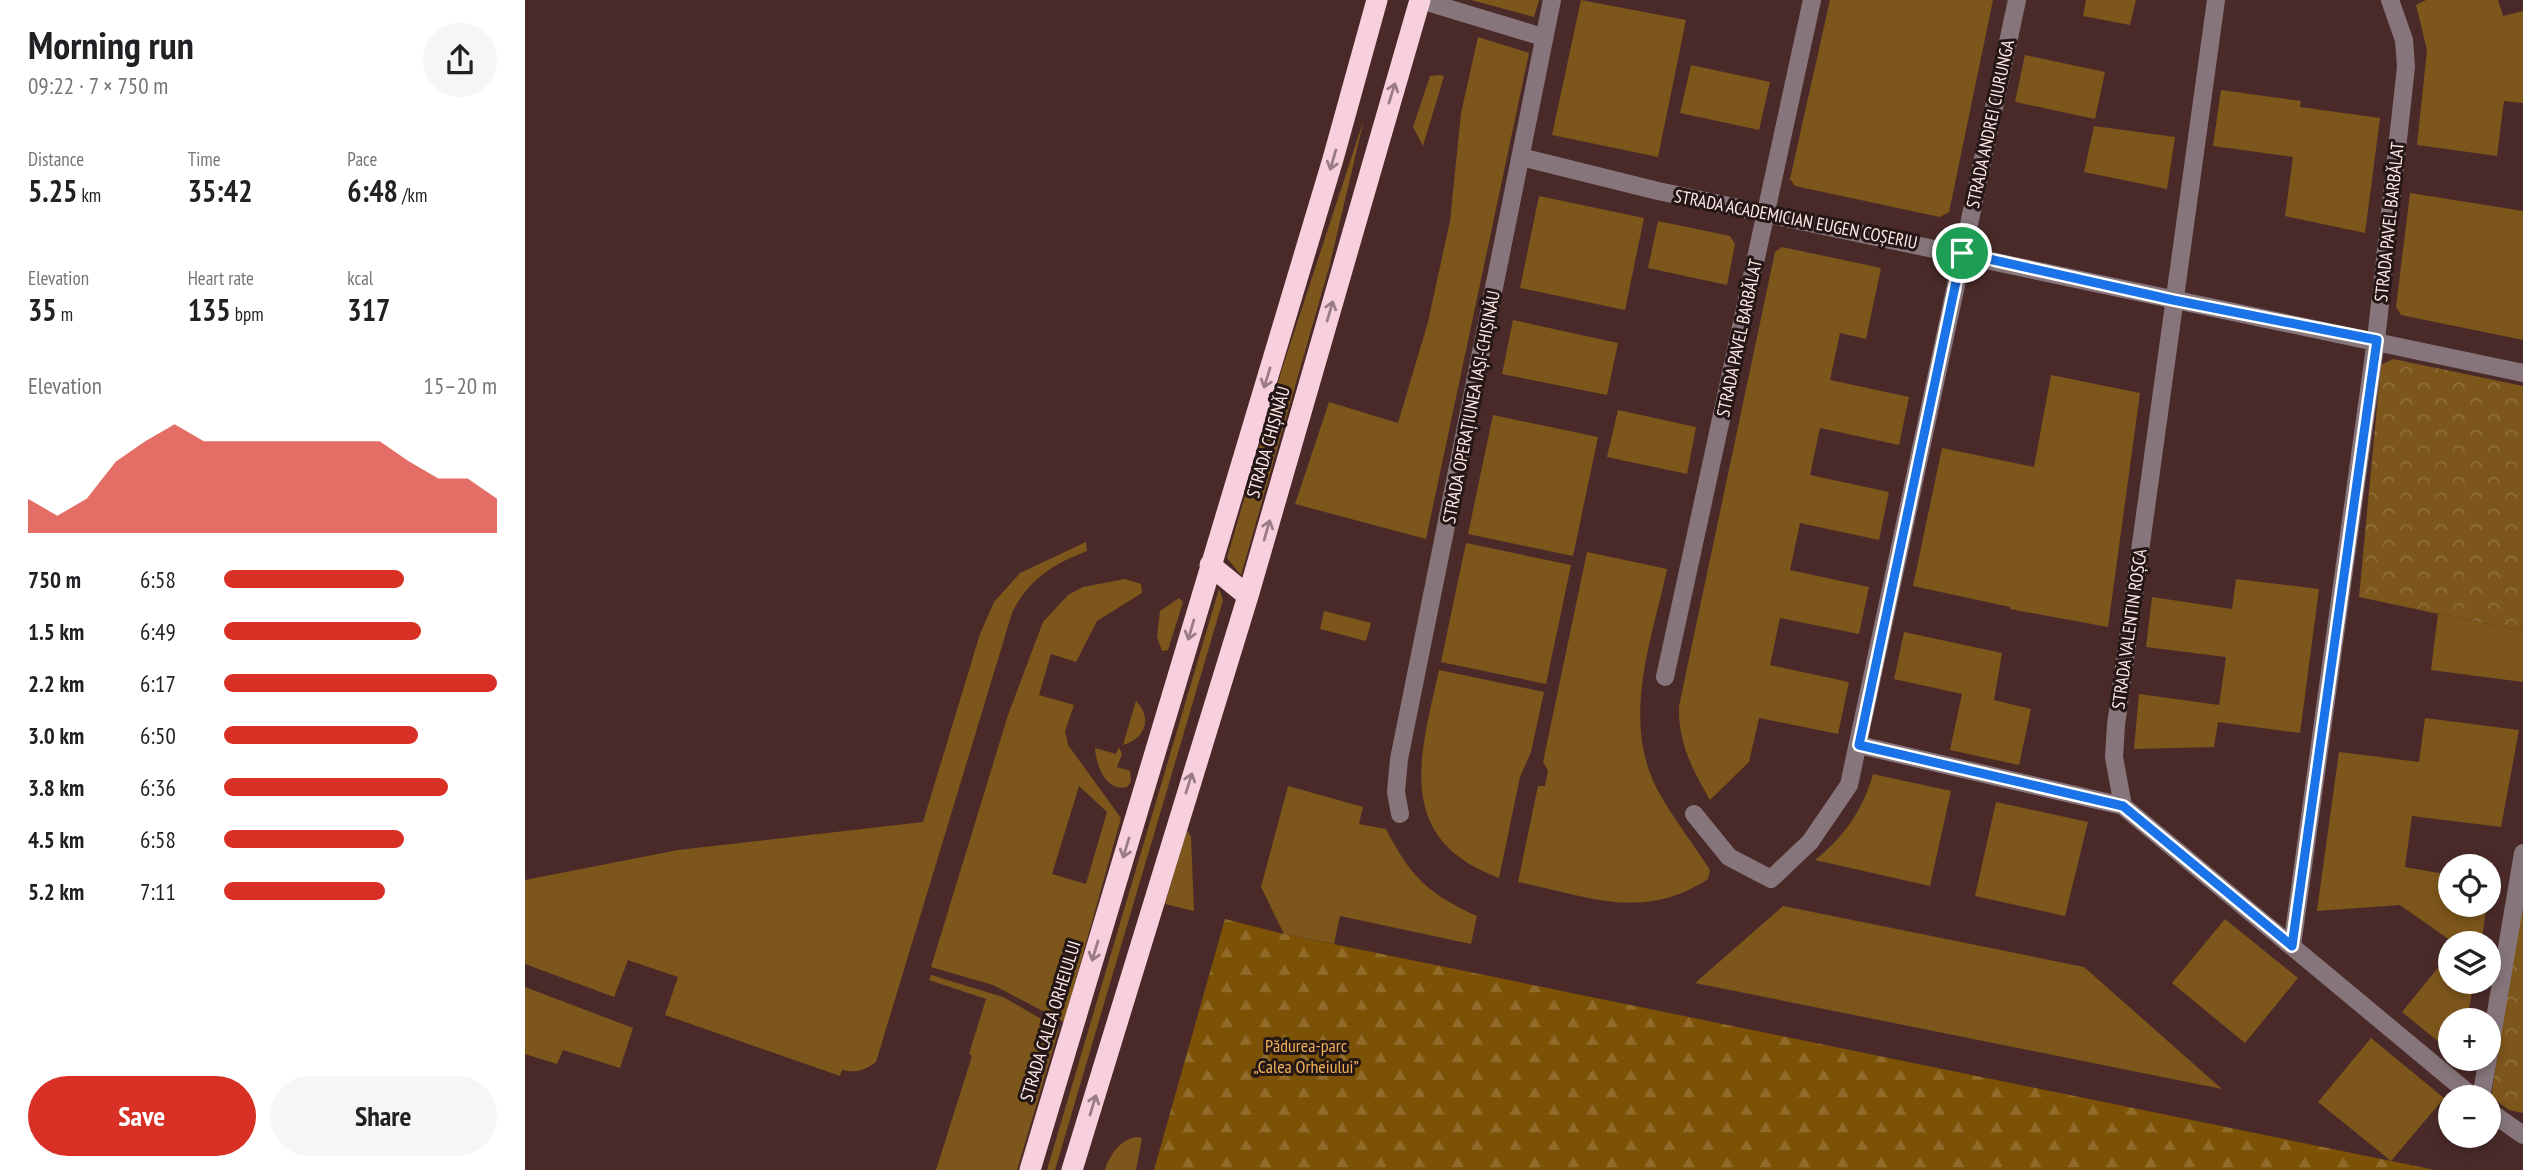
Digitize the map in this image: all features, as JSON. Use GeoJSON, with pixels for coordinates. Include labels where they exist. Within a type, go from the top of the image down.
{"type":"FeatureCollection","features":[{"type":"Feature","properties":{"kind":"highway","name":"STRADA CHIȘINĂU"},"geometry":{"type":"LineString","coordinates":[[1115,885],[1333,159],[1377,0]]}},
{"type":"Feature","properties":{"kind":"highway","name":"STRADA CHIȘINĂU"},"geometry":{"type":"LineString","coordinates":[[1072,1170],[1248,596],[1420,0]]}},
{"type":"Feature","properties":{"kind":"highway"},"geometry":{"type":"LineString","coordinates":[[1210,565],[1248,596]]}},
{"type":"Feature","properties":{"kind":"highway","name":"STRADA CALEA ORHEIULUI"},"geometry":{"type":"LineString","coordinates":[[1030,1170],[1115,885]]}},
{"type":"Feature","properties":{"kind":"street"},"geometry":{"type":"LineString","coordinates":[[1420,0],[1543,37]]}},
{"type":"Feature","properties":{"kind":"street","name":"STRADA OPERAȚIUNEA IAȘI-CHIȘINĂU"},"geometry":{"type":"LineString","coordinates":[[1401,814],[1396,792],[1399,759],[1552,0]]}},
{"type":"Feature","properties":{"kind":"street","name":"STRADA PAVEL BARBĂLAT"},"geometry":{"type":"LineString","coordinates":[[1665,677],[1812,0]]}},
{"type":"Feature","properties":{"kind":"street","name":"STRADA ANDREI CIURUNGA"},"geometry":{"type":"LineString","coordinates":[[1694,814],[1729,857],[1771,879],[1810,842],[1835,810],[1849,785],[2017,0]]}},
{"type":"Feature","properties":{"kind":"street","name":"STRADA VALENTIN ROȘCA"},"geometry":{"type":"LineString","coordinates":[[2123,806],[2114,757],[2116,725],[2216,0]]}},
{"type":"Feature","properties":{"kind":"street","name":"STRADA PAVEL BARBĂLAT"},"geometry":{"type":"LineString","coordinates":[[2292,946],[2377,340],[2406,67],[2404,40],[2390,0]]}},
{"type":"Feature","properties":{"kind":"street","name":"STRADA ACADEMICIAN EUGEN COȘERIU"},"geometry":{"type":"LineString","coordinates":[[1521,157],[1658,191],[1962,253],[2173,300],[2377,340],[2523,373]]}},
{"type":"Feature","properties":{"kind":"street"},"geometry":{"type":"LineString","coordinates":[[1859,745],[2123,806],[2459,1085]]}},
{"type":"Feature","properties":{"kind":"street"},"geometry":{"type":"LineString","coordinates":[[2496,1008],[2523,853]]}},
{"type":"Feature","properties":{"kind":"street"},"geometry":{"type":"LineString","coordinates":[[2501,1119],[2523,1135]]}},
{"type":"Feature","properties":{"kind":"green space"},"geometry":{"type":"Polygon","coordinates":[[[1471,0],[1539,0],[1534,17],[1471,0]]]}},
{"type":"Feature","properties":{"kind":"green space"},"geometry":{"type":"Polygon","coordinates":[[[1581,0],[1686,20],[1658,157],[1552,135],[1581,0]]]}},
{"type":"Feature","properties":{"kind":"green space"},"geometry":{"type":"Polygon","coordinates":[[[1830,0],[1993,0],[1949,212],[1940,217],[1795,186],[1790,179],[1830,0]]]}},
{"type":"Feature","properties":{"kind":"green space"},"geometry":{"type":"Polygon","coordinates":[[[2086,0],[2136,0],[2130,25],[2083,16],[2086,0]]]}},
{"type":"Feature","properties":{"kind":"green space"},"geometry":{"type":"Polygon","coordinates":[[[2426,0],[2498,0],[2503,16],[2523,11],[2523,103],[2504,101],[2497,156],[2417,145],[2427,50],[2416,5],[2426,0]]]}},
{"type":"Feature","properties":{"kind":"green space"},"geometry":{"type":"Polygon","coordinates":[[[1478,37],[1529,53],[1426,539],[1295,504],[1329,402],[1398,423],[1428,322],[1450,221],[1461,113],[1478,37]]]}},
{"type":"Feature","properties":{"kind":"green space"},"geometry":{"type":"Polygon","coordinates":[[[2025,55],[2105,72],[2095,119],[2015,102],[2025,55]]]}},
{"type":"Feature","properties":{"kind":"green space"},"geometry":{"type":"Polygon","coordinates":[[[1691,65],[1770,82],[1759,130],[1680,113],[1691,65]]]}},
{"type":"Feature","properties":{"kind":"green space"},"geometry":{"type":"Polygon","coordinates":[[[1430,76],[1444,76],[1423,146],[1413,127],[1430,76]]]}},
{"type":"Feature","properties":{"kind":"green space"},"geometry":{"type":"Polygon","coordinates":[[[2221,90],[2301,101],[2300,107],[2380,118],[2365,233],[2285,216],[2293,157],[2213,146],[2221,90]]]}},
{"type":"Feature","properties":{"kind":"green space"},"geometry":{"type":"Polygon","coordinates":[[[1364,119],[1330,264],[1241,575],[1227,558],[1282,369],[1364,119]]]}},
{"type":"Feature","properties":{"kind":"green space"},"geometry":{"type":"Polygon","coordinates":[[[2094,126],[2175,137],[2167,189],[2084,172],[2094,126]]]}},
{"type":"Feature","properties":{"kind":"green space"},"geometry":{"type":"Polygon","coordinates":[[[2410,193],[2523,211],[2523,340],[2401,315],[2396,307],[2410,193]]]}},
{"type":"Feature","properties":{"kind":"green space"},"geometry":{"type":"Polygon","coordinates":[[[1539,196],[1644,218],[1625,310],[1520,288],[1539,196]]]}},
{"type":"Feature","properties":{"kind":"green space"},"geometry":{"type":"Polygon","coordinates":[[[1658,221],[1730,236],[1735,244],[1727,285],[1648,268],[1658,221]]]}},
{"type":"Feature","properties":{"kind":"green space"},"geometry":{"type":"Polygon","coordinates":[[[1782,247],[1881,268],[1866,339],[1840,333],[1830,380],[1909,397],[1899,445],[1820,428],[1810,475],[1889,492],[1879,540],[1800,523],[1790,570],[1869,587],[1859,634],[1780,618],[1770,665],[1849,682],[1838,734],[1759,718],[1749,762],[1710,800],[1687,755],[1681,732],[1679,706],[1775,252],[1782,247]]]}},
{"type":"Feature","properties":{"kind":"green space"},"geometry":{"type":"Polygon","coordinates":[[[1513,320],[1618,343],[1607,395],[1502,374],[1513,320]]]}},
{"type":"Feature","properties":{"kind":"green space"},"geometry":{"type":"Polygon","coordinates":[[[2393,359],[2523,386],[2523,631],[2359,597],[2381,365],[2393,359]]]}},
{"type":"Feature","properties":{"kind":"green space"},"geometry":{"type":"Polygon","coordinates":[[[2051,375],[2140,393],[2108,627],[2010,609],[1913,586],[1942,448],[2034,467],[2051,375]]]}},
{"type":"Feature","properties":{"kind":"green space"},"geometry":{"type":"Polygon","coordinates":[[[1618,410],[1696,427],[1687,474],[1607,457],[1618,410]]]}},
{"type":"Feature","properties":{"kind":"green space"},"geometry":{"type":"Polygon","coordinates":[[[1493,415],[1598,437],[1573,556],[1468,534],[1493,415]]]}},
{"type":"Feature","properties":{"kind":"green space"},"geometry":{"type":"Polygon","coordinates":[[[1086,542],[1087,551],[1043,574],[1018,601],[1012,613],[876,1062],[860,1070],[842,1070],[840,1076],[665,1015],[678,977],[628,960],[614,997],[525,964],[525,880],[678,850],[923,822],[980,634],[994,602],[1020,573],[1086,542]]]}},
{"type":"Feature","properties":{"kind":"green space"},"geometry":{"type":"Polygon","coordinates":[[[1466,543],[1571,565],[1546,684],[1441,662],[1466,543]]]}},
{"type":"Feature","properties":{"kind":"green space"},"geometry":{"type":"Polygon","coordinates":[[[1587,552],[1667,569],[1643,679],[1641,735],[1646,762],[1657,789],[1710,870],[1708,879],[1684,892],[1660,900],[1637,903],[1591,899],[1518,882],[1538,786],[1545,786],[1548,771],[1543,762],[1587,552]]]}},
{"type":"Feature","properties":{"kind":"green space"},"geometry":{"type":"Polygon","coordinates":[[[1125,579],[1141,584],[1142,593],[1097,621],[1076,662],[1051,654],[1039,695],[1074,705],[1065,731],[1068,745],[1121,818],[1064,1022],[993,985],[931,967],[1008,715],[1043,622],[1068,595],[1083,587],[1125,579]],[[1079,786],[1052,874],[1086,884],[1107,812],[1079,786]]]}},
{"type":"Feature","properties":{"kind":"green space"},"geometry":{"type":"Polygon","coordinates":[[[2236,579],[2319,589],[2300,733],[2218,722],[2214,747],[2134,749],[2139,694],[2219,705],[2226,657],[2146,647],[2152,597],[2232,609],[2236,579]]]}},
{"type":"Feature","properties":{"kind":"green space"},"geometry":{"type":"Polygon","coordinates":[[[1219,589],[1223,600],[1055,1170],[1047,1170],[1219,589]]]}},
{"type":"Feature","properties":{"kind":"green space"},"geometry":{"type":"Polygon","coordinates":[[[2359,597],[2523,631],[2523,682],[2431,670],[2438,614],[2359,597]]]}},
{"type":"Feature","properties":{"kind":"green space"},"geometry":{"type":"Polygon","coordinates":[[[1179,598],[1183,602],[1168,650],[1162,651],[1157,637],[1160,611],[1179,598]]]}},
{"type":"Feature","properties":{"kind":"green space"},"geometry":{"type":"Polygon","coordinates":[[[1324,611],[1371,623],[1366,641],[1320,629],[1324,611]]]}},
{"type":"Feature","properties":{"kind":"green space"},"geometry":{"type":"Polygon","coordinates":[[[1904,632],[2002,653],[1994,700],[2031,709],[2019,765],[1950,750],[1962,694],[1894,679],[1904,632]]]}},
{"type":"Feature","properties":{"kind":"green space"},"geometry":{"type":"Polygon","coordinates":[[[1439,670],[1544,692],[1531,752],[1520,777],[1499,878],[1465,861],[1442,841],[1428,818],[1422,792],[1422,763],[1425,733],[1439,670]]]}},
{"type":"Feature","properties":{"kind":"green space"},"geometry":{"type":"Polygon","coordinates":[[[1136,701],[1144,714],[1144,727],[1137,738],[1123,745],[1136,701]]]}},
{"type":"Feature","properties":{"kind":"green space"},"geometry":{"type":"Polygon","coordinates":[[[2425,718],[2519,730],[2501,827],[2412,816],[2405,867],[2438,873],[2438,917],[2485,917],[2483,931],[2438,932],[2400,905],[2317,911],[2339,752],[2419,762],[2425,718]]]}},
{"type":"Feature","properties":{"kind":"green space"},"geometry":{"type":"Polygon","coordinates":[[[1119,747],[1122,754],[1117,767],[1130,771],[1131,782],[1127,787],[1119,787],[1107,781],[1100,769],[1095,748],[1116,754],[1119,747]]]}},
{"type":"Feature","properties":{"kind":"green space"},"geometry":{"type":"Polygon","coordinates":[[[1873,774],[1951,791],[1930,886],[1815,860],[1835,842],[1851,822],[1864,799],[1873,774]]]}},
{"type":"Feature","properties":{"kind":"green space"},"geometry":{"type":"Polygon","coordinates":[[[1288,786],[1363,807],[1359,824],[1386,829],[1403,859],[1422,882],[1445,900],[1477,916],[1471,944],[1340,916],[1334,944],[1284,934],[1261,887],[1288,786]]]}},
{"type":"Feature","properties":{"kind":"green space"},"geometry":{"type":"Polygon","coordinates":[[[1996,802],[2088,822],[2065,916],[1975,896],[1996,802]]]}},
{"type":"Feature","properties":{"kind":"green space"},"geometry":{"type":"Polygon","coordinates":[[[1187,830],[1191,837],[1194,911],[1165,904],[1187,830]]]}},
{"type":"Feature","properties":{"kind":"green space"},"geometry":{"type":"Polygon","coordinates":[[[2523,895],[2523,1113],[2509,1110],[2501,1104],[2501,1085],[2493,1085],[2495,1071],[2501,1071],[2501,1034],[2523,895]]]}},
{"type":"Feature","properties":{"kind":"green space"},"geometry":{"type":"Polygon","coordinates":[[[1783,906],[2084,967],[2222,1089],[1695,983],[1783,906]]]}},
{"type":"Feature","properties":{"kind":"green space","name":"Pădurea-parc „Calea Orheiului”"},"geometry":{"type":"Polygon","coordinates":[[[1225,919],[1284,934],[2435,1170],[1154,1170],[1225,919]]]}},
{"type":"Feature","properties":{"kind":"green space"},"geometry":{"type":"Polygon","coordinates":[[[2225,919],[2298,978],[2245,1043],[2172,983],[2225,919]]]}},
{"type":"Feature","properties":{"kind":"green space"},"geometry":{"type":"Polygon","coordinates":[[[2438,968],[2438,994],[2472,994],[2469,1008],[2438,1008],[2438,1041],[2402,1012],[2438,968]]]}},
{"type":"Feature","properties":{"kind":"green space"},"geometry":{"type":"Polygon","coordinates":[[[931,975],[1003,997],[1059,1029],[1017,1170],[936,1170],[972,1056],[969,1054],[986,999],[929,980],[931,975]]]}},
{"type":"Feature","properties":{"kind":"green space"},"geometry":{"type":"Polygon","coordinates":[[[525,987],[633,1028],[620,1068],[563,1050],[557,1064],[525,1054],[525,987]]]}},
{"type":"Feature","properties":{"kind":"green space"},"geometry":{"type":"Polygon","coordinates":[[[2371,1038],[2438,1093],[2438,1105],[2391,1161],[2318,1102],[2371,1038]]]}},
{"type":"Feature","properties":{"kind":"green space"},"geometry":{"type":"Polygon","coordinates":[[[1137,1137],[1142,1138],[1136,1170],[1105,1170],[1117,1148],[1137,1137]]]}},
{"type":"Feature","properties":{"kind":"route"},"geometry":{"type":"LineString","coordinates":[[1962,253],[2173,300],[2377,340],[2292,946],[2123,806],[1859,745],[1962,253]]}}]}
